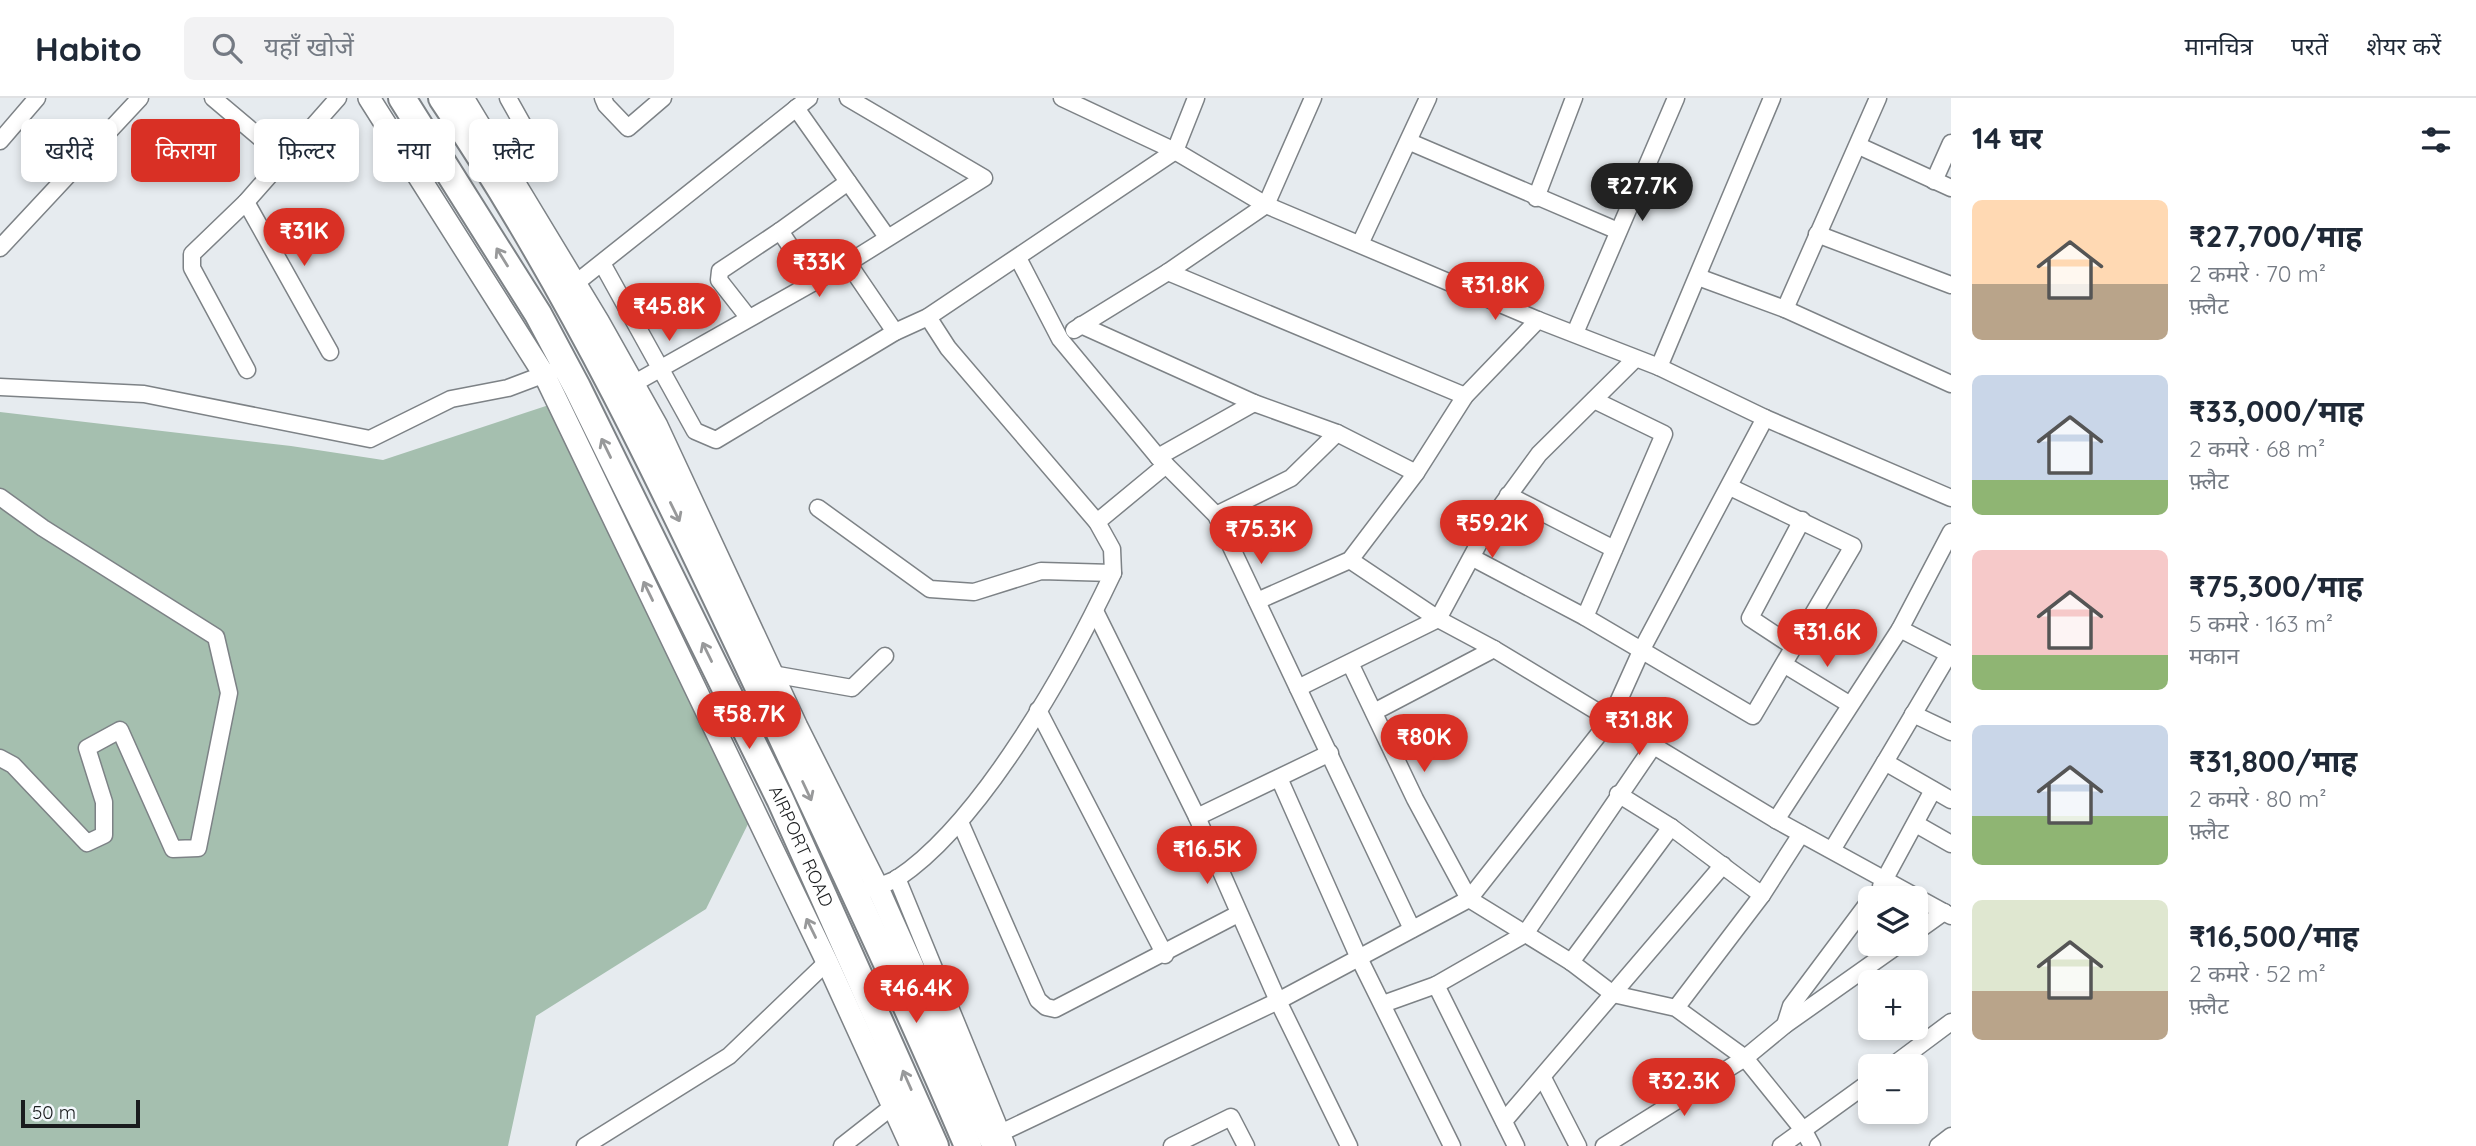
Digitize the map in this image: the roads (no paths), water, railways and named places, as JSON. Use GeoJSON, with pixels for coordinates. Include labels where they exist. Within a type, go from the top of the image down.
{"type":"FeatureCollection","features":[{"type":"Feature","properties":{"kind":"main road","name":"AIRPORT ROAD"},"geometry":{"type":"LineString","coordinates":[[402,98],[538,314],[555,370],[780,799],[926,1145]]}},
{"type":"Feature","properties":{"kind":"main road"},"geometry":{"type":"LineString","coordinates":[[442,98],[571,291],[618,396],[713,570],[866,890],[939,1079],[992,1142]]}},
{"type":"Feature","properties":{"kind":"street"},"geometry":{"type":"LineString","coordinates":[[0,141],[37,98]]}},
{"type":"Feature","properties":{"kind":"street"},"geometry":{"type":"LineString","coordinates":[[0,248],[140,98]]}},
{"type":"Feature","properties":{"kind":"street"},"geometry":{"type":"LineString","coordinates":[[213,98],[254,133]]}},
{"type":"Feature","properties":{"kind":"street"},"geometry":{"type":"LineString","coordinates":[[318,119],[338,98]]}},
{"type":"Feature","properties":{"kind":"street"},"geometry":{"type":"LineString","coordinates":[[369,98],[555,370],[893,1106],[926,1145]]}},
{"type":"Feature","properties":{"kind":"street"},"geometry":{"type":"LineString","coordinates":[[463,98],[571,291],[633,384],[657,426],[713,570],[772,674],[866,890],[992,1142]]}},
{"type":"Feature","properties":{"kind":"street"},"geometry":{"type":"LineString","coordinates":[[508,98],[519,119]]}},
{"type":"Feature","properties":{"kind":"street"},"geometry":{"type":"LineString","coordinates":[[603,98],[606,105],[628,128],[663,98]]}},
{"type":"Feature","properties":{"kind":"street"},"geometry":{"type":"LineString","coordinates":[[633,384],[848,263],[984,178],[848,98]]}},
{"type":"Feature","properties":{"kind":"street"},"geometry":{"type":"LineString","coordinates":[[1062,98],[1175,151],[1266,205],[1538,320],[1659,367],[1765,418],[1951,498]]}},
{"type":"Feature","properties":{"kind":"street"},"geometry":{"type":"LineString","coordinates":[[603,265],[662,367],[695,431],[716,440],[895,332],[928,317],[1175,151],[1196,98]]}},
{"type":"Feature","properties":{"kind":"street"},"geometry":{"type":"LineString","coordinates":[[1060,339],[1168,272],[1266,205],[1313,98]]}},
{"type":"Feature","properties":{"kind":"street"},"geometry":{"type":"LineString","coordinates":[[1360,244],[1410,142],[1428,98]]}},
{"type":"Feature","properties":{"kind":"street"},"geometry":{"type":"LineString","coordinates":[[1536,198],[1574,98]]}},
{"type":"Feature","properties":{"kind":"street"},"geometry":{"type":"LineString","coordinates":[[1575,333],[1676,98]]}},
{"type":"Feature","properties":{"kind":"street"},"geometry":{"type":"LineString","coordinates":[[1659,367],[1772,98]]}},
{"type":"Feature","properties":{"kind":"street"},"geometry":{"type":"LineString","coordinates":[[1785,309],[1878,98]]}},
{"type":"Feature","properties":{"kind":"street"},"geometry":{"type":"LineString","coordinates":[[571,291],[802,103],[848,182],[887,237]]}},
{"type":"Feature","properties":{"kind":"street"},"geometry":{"type":"LineString","coordinates":[[1410,142],[1618,231]]}},
{"type":"Feature","properties":{"kind":"street"},"geometry":{"type":"LineString","coordinates":[[1934,181],[1951,143]]}},
{"type":"Feature","properties":{"kind":"street"},"geometry":{"type":"LineString","coordinates":[[1858,146],[1951,188]]}},
{"type":"Feature","properties":{"kind":"street"},"geometry":{"type":"LineString","coordinates":[[247,370],[190,262],[192,254],[246,202],[262,182]]}},
{"type":"Feature","properties":{"kind":"street"},"geometry":{"type":"LineString","coordinates":[[748,317],[719,280],[720,271],[848,182]]}},
{"type":"Feature","properties":{"kind":"street"},"geometry":{"type":"LineString","coordinates":[[246,202],[330,352]]}},
{"type":"Feature","properties":{"kind":"street"},"geometry":{"type":"LineString","coordinates":[[780,231],[814,282]]}},
{"type":"Feature","properties":{"kind":"street"},"geometry":{"type":"LineString","coordinates":[[1817,234],[1951,285]]}},
{"type":"Feature","properties":{"kind":"street"},"geometry":{"type":"LineString","coordinates":[[1018,258],[1060,339],[1162,461],[1216,515],[1412,929]]}},
{"type":"Feature","properties":{"kind":"street"},"geometry":{"type":"LineString","coordinates":[[848,263],[895,332]]}},
{"type":"Feature","properties":{"kind":"street"},"geometry":{"type":"LineString","coordinates":[[1168,272],[1465,396]]}},
{"type":"Feature","properties":{"kind":"street"},"geometry":{"type":"LineString","coordinates":[[1698,277],[1785,309],[1951,384]]}},
{"type":"Feature","properties":{"kind":"street"},"geometry":{"type":"LineString","coordinates":[[866,890],[897,878],[960,822],[1038,710],[1094,611],[1112,573],[1112,550],[1097,522],[948,348],[928,317]]}},
{"type":"Feature","properties":{"kind":"street"},"geometry":{"type":"LineString","coordinates":[[1257,601],[1350,561],[1416,473],[1465,396],[1538,320]]}},
{"type":"Feature","properties":{"kind":"street"},"geometry":{"type":"LineString","coordinates":[[1081,325],[1254,403],[1337,433],[1416,473]]}},
{"type":"Feature","properties":{"kind":"street"},"geometry":{"type":"LineString","coordinates":[[1298,688],[1438,619],[1508,495],[1539,454],[1635,359]]}},
{"type":"Feature","properties":{"kind":"street"},"geometry":{"type":"LineString","coordinates":[[0,387],[144,394],[370,439],[451,399],[555,370]]}},
{"type":"Feature","properties":{"kind":"street"},"geometry":{"type":"LineString","coordinates":[[1585,617],[1664,434],[1594,400]]}},
{"type":"Feature","properties":{"kind":"street"},"geometry":{"type":"LineString","coordinates":[[1097,522],[1162,461],[1254,403]]}},
{"type":"Feature","properties":{"kind":"street"},"geometry":{"type":"LineString","coordinates":[[992,1142],[1278,1001],[1469,899],[1610,720],[1642,649],[1765,418]]}},
{"type":"Feature","properties":{"kind":"street"},"geometry":{"type":"LineString","coordinates":[[1216,515],[1291,478],[1337,433]]}},
{"type":"Feature","properties":{"kind":"street"},"geometry":{"type":"LineString","coordinates":[[1472,558],[1642,649],[1753,716],[1853,546],[1730,486]]}},
{"type":"Feature","properties":{"kind":"street"},"geometry":{"type":"LineString","coordinates":[[1508,495],[1614,549]]}},
{"type":"Feature","properties":{"kind":"street"},"geometry":{"type":"LineString","coordinates":[[0,497],[43,528],[216,638],[229,693],[198,848],[173,849],[120,730],[87,748],[104,802],[104,835],[87,843],[13,765],[0,758]]}},
{"type":"Feature","properties":{"kind":"street"},"geometry":{"type":"LineString","coordinates":[[818,508],[930,590],[974,592],[1041,571],[1112,573]]}},
{"type":"Feature","properties":{"kind":"street"},"geometry":{"type":"LineString","coordinates":[[1794,647],[1750,618],[1802,520]]}},
{"type":"Feature","properties":{"kind":"street"},"geometry":{"type":"LineString","coordinates":[[1776,820],[1899,629],[1951,532]]}},
{"type":"Feature","properties":{"kind":"street"},"geometry":{"type":"LineString","coordinates":[[1350,561],[1438,619],[1494,649],[1776,820],[1948,914]]}},
{"type":"Feature","properties":{"kind":"street"},"geometry":{"type":"LineString","coordinates":[[1094,611],[1197,817],[1278,1001],[1349,1146]]}},
{"type":"Feature","properties":{"kind":"street"},"geometry":{"type":"LineString","coordinates":[[1832,850],[1950,654],[1899,629]]}},
{"type":"Feature","properties":{"kind":"street"},"geometry":{"type":"LineString","coordinates":[[1374,712],[1494,649]]}},
{"type":"Feature","properties":{"kind":"street"},"geometry":{"type":"LineString","coordinates":[[772,674],[852,688],[885,656]]}},
{"type":"Feature","properties":{"kind":"street"},"geometry":{"type":"LineString","coordinates":[[1350,663],[1415,799],[1469,899],[1571,962],[1613,994],[1676,1008],[1745,1058],[1804,1131],[1812,1146]]}},
{"type":"Feature","properties":{"kind":"street"},"geometry":{"type":"LineString","coordinates":[[1785,665],[1849,704]]}},
{"type":"Feature","properties":{"kind":"street"},"geometry":{"type":"LineString","coordinates":[[1038,710],[1165,955]]}},
{"type":"Feature","properties":{"kind":"street"},"geometry":{"type":"LineString","coordinates":[[1913,714],[1951,732]]}},
{"type":"Feature","properties":{"kind":"street"},"geometry":{"type":"LineString","coordinates":[[1383,1004],[1436,985],[1525,934],[1618,794],[1654,745]]}},
{"type":"Feature","properties":{"kind":"street"},"geometry":{"type":"LineString","coordinates":[[1197,817],[1330,753]]}},
{"type":"Feature","properties":{"kind":"street"},"geometry":{"type":"LineString","coordinates":[[1885,762],[1951,800]]}},
{"type":"Feature","properties":{"kind":"street"},"geometry":{"type":"LineString","coordinates":[[1279,778],[1358,956],[1452,1146]]}},
{"type":"Feature","properties":{"kind":"street"},"geometry":{"type":"LineString","coordinates":[[1880,886],[1933,790]]}},
{"type":"Feature","properties":{"kind":"street"},"geometry":{"type":"LineString","coordinates":[[1618,794],[1671,827],[1762,895]]}},
{"type":"Feature","properties":{"kind":"street"},"geometry":{"type":"LineString","coordinates":[[960,822],[1038,1000],[1045,1007],[1055,1009],[1165,955],[1238,914]]}},
{"type":"Feature","properties":{"kind":"street"},"geometry":{"type":"LineString","coordinates":[[1916,824],[1951,844]]}},
{"type":"Feature","properties":{"kind":"street"},"geometry":{"type":"LineString","coordinates":[[1571,962],[1671,827]]}},
{"type":"Feature","properties":{"kind":"street"},"geometry":{"type":"LineString","coordinates":[[1676,1008],[1762,895],[1801,834]]}},
{"type":"Feature","properties":{"kind":"street"},"geometry":{"type":"LineString","coordinates":[[1504,1121],[1723,865]]}},
{"type":"Feature","properties":{"kind":"street"},"geometry":{"type":"LineString","coordinates":[[897,878],[992,1142]]}},
{"type":"Feature","properties":{"kind":"street"},"geometry":{"type":"LineString","coordinates":[[1928,925],[1948,914]]}},
{"type":"Feature","properties":{"kind":"street"},"geometry":{"type":"LineString","coordinates":[[1786,1025],[1791,1006],[1858,916]]}},
{"type":"Feature","properties":{"kind":"street"},"geometry":{"type":"LineString","coordinates":[[1604,1146],[1745,1058],[1786,1025],[1883,956]]}},
{"type":"Feature","properties":{"kind":"street"},"geometry":{"type":"LineString","coordinates":[[585,1146],[729,1056],[827,962]]}},
{"type":"Feature","properties":{"kind":"street"},"geometry":{"type":"LineString","coordinates":[[1436,985],[1516,1146]]}},
{"type":"Feature","properties":{"kind":"street"},"geometry":{"type":"LineString","coordinates":[[1908,1054],[1951,1022]]}},
{"type":"Feature","properties":{"kind":"street"},"geometry":{"type":"LineString","coordinates":[[1543,1078],[1578,1146]]}},
{"type":"Feature","properties":{"kind":"street"},"geometry":{"type":"LineString","coordinates":[[1781,1146],[1858,1091]]}},
{"type":"Feature","properties":{"kind":"street"},"geometry":{"type":"LineString","coordinates":[[842,1146],[893,1106]]}},
{"type":"Feature","properties":{"kind":"street"},"geometry":{"type":"LineString","coordinates":[[1172,1146],[1231,1117],[1246,1146]]}},
{"type":"Feature","properties":{"kind":"street"},"geometry":{"type":"LineString","coordinates":[[1938,1146],[1951,1136]]}}]}
